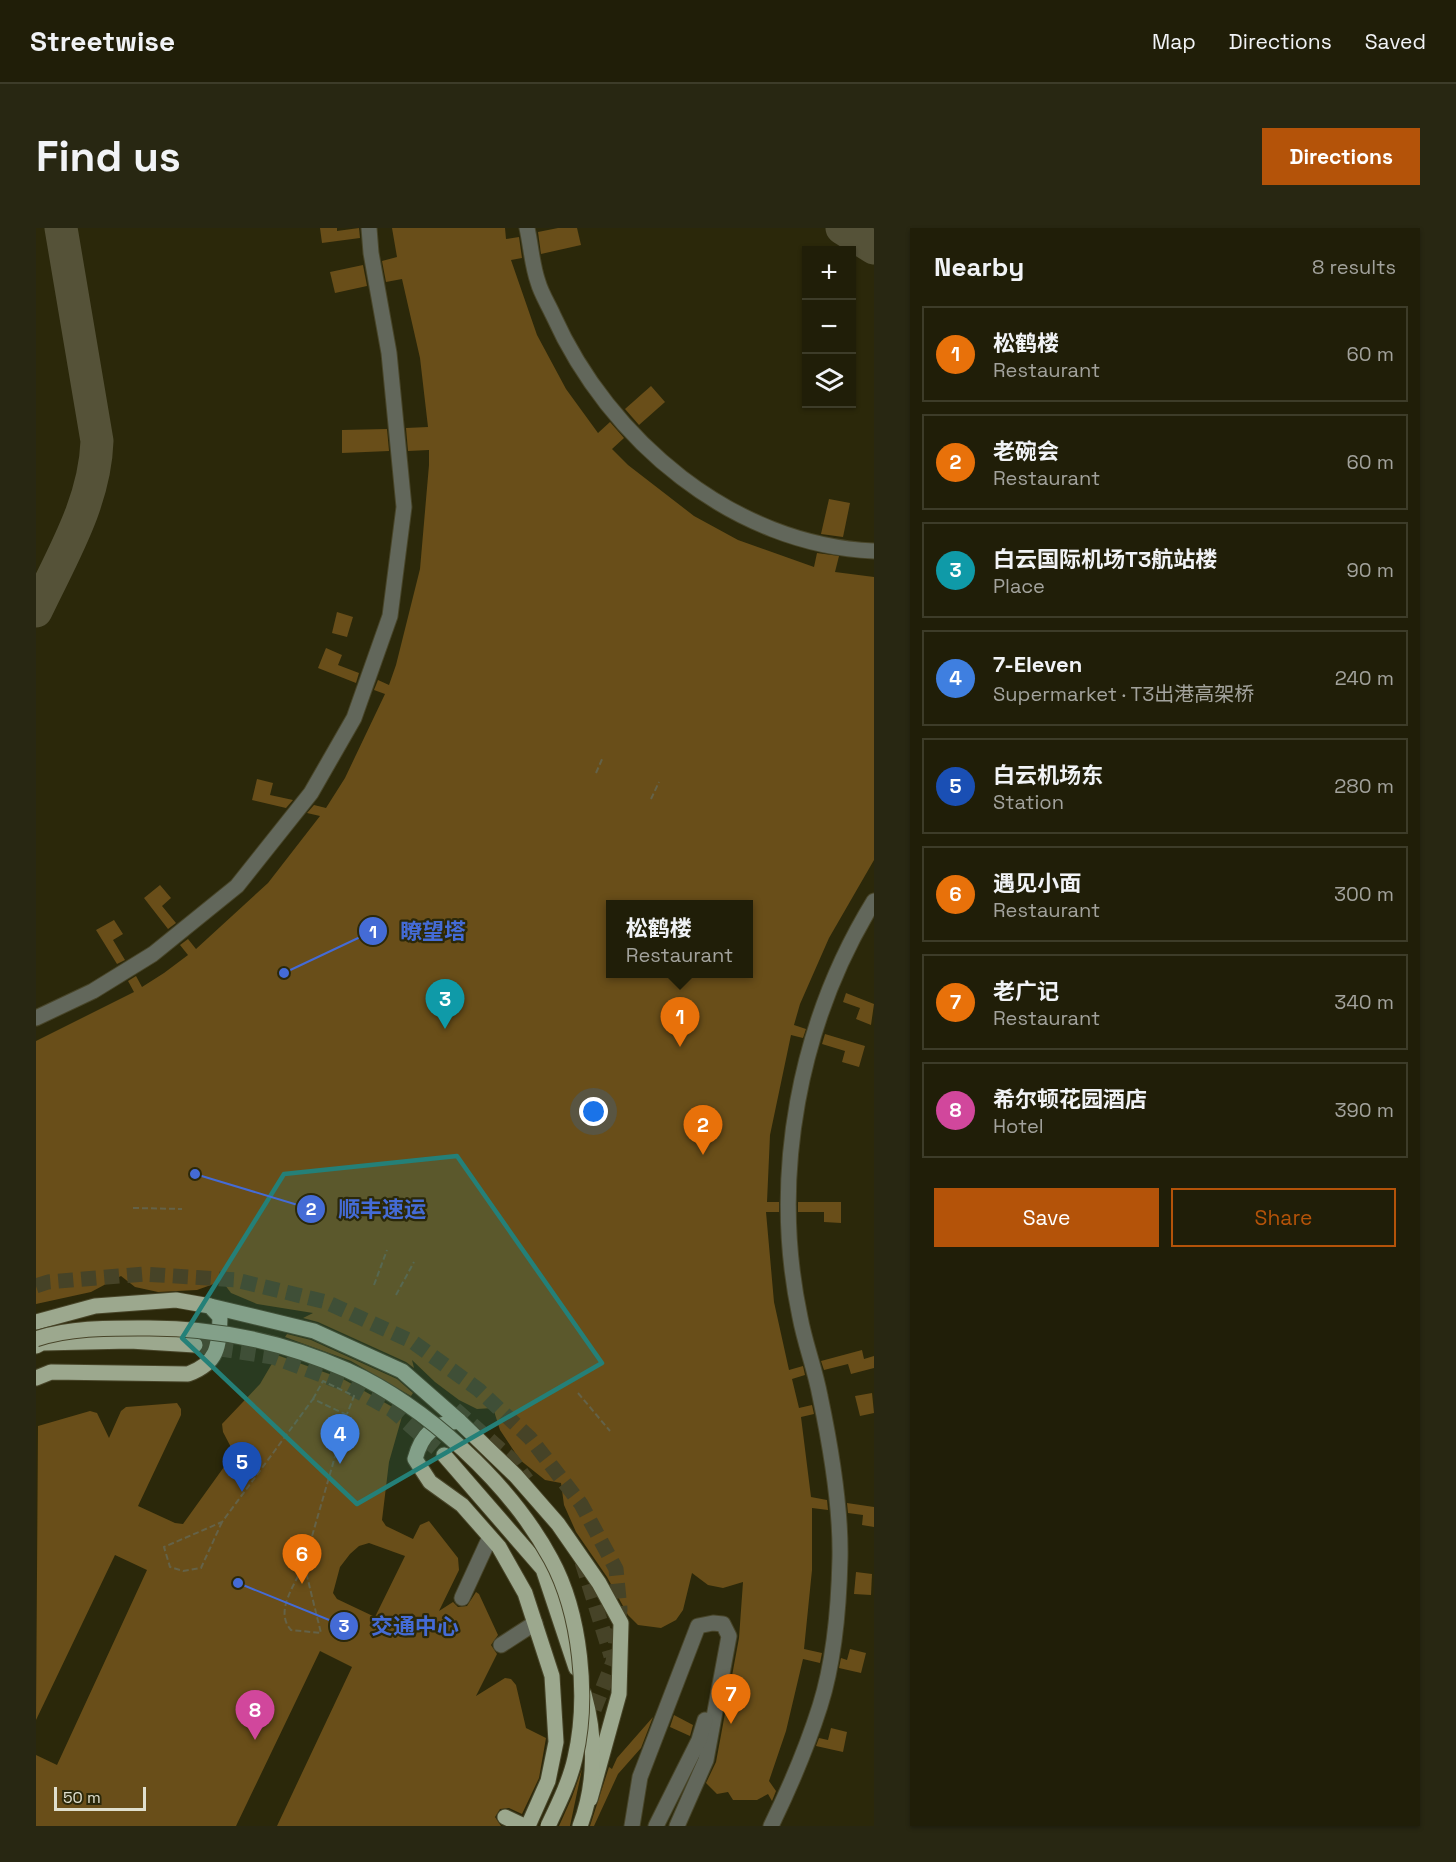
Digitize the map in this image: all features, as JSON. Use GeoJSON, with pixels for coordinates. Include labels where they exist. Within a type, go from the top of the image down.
{"type":"FeatureCollection","features":[{"type":"Feature","properties":{"kind":"main road"},"geometry":{"type":"LineString","coordinates":[[36,1322],[95,1306],[176,1300],[210,1306],[314,1331],[402,1371],[459,1421],[516,1476],[558,1524],[598,1583],[621,1623],[619,1694],[590,1799],[580,1826]]}},
{"type":"Feature","properties":{"kind":"main road"},"geometry":{"type":"LineString","coordinates":[[36,1378],[51,1372],[188,1374],[206,1368],[214,1357],[219,1336],[220,1317],[210,1306]]}},
{"type":"Feature","properties":{"kind":"main road"},"geometry":{"type":"LineString","coordinates":[[36,1339],[109,1328],[183,1328],[234,1335],[286,1347],[348,1371],[400,1401],[450,1438],[517,1506],[552,1560],[573,1617],[582,1691],[575,1759],[548,1826]]}},
{"type":"Feature","properties":{"kind":"main road"},"geometry":{"type":"LineString","coordinates":[[36,1346],[42,1343],[130,1341],[195,1345]]}},
{"type":"Feature","properties":{"kind":"main road"},"geometry":{"type":"LineString","coordinates":[[459,1421],[439,1424],[418,1445],[415,1459],[430,1482],[462,1505],[499,1547],[525,1593],[552,1676],[556,1742],[548,1781],[526,1826],[506,1817]]}},
{"type":"Feature","properties":{"kind":"main road"},"geometry":{"type":"LineString","coordinates":[[444,1455],[543,1569],[567,1635],[593,1725],[590,1799]]}},
{"type":"Feature","properties":{"kind":"lane"},"geometry":{"type":"LineString","coordinates":[[36,1018],[93,991],[153,954],[237,886],[311,793],[354,718],[390,616],[404,507],[389,353],[371,253],[369,228]]}},
{"type":"Feature","properties":{"kind":"lane"},"geometry":{"type":"LineString","coordinates":[[527,228],[538,282],[564,340],[600,398],[642,445],[687,481],[738,514],[798,540],[847,550],[874,551]]}},
{"type":"Feature","properties":{"kind":"lane"},"geometry":{"type":"LineString","coordinates":[[771,1826],[804,1753],[821,1703],[835,1625],[840,1557],[834,1476],[820,1395],[800,1317],[791,1262],[788,1190],[793,1128],[807,1055],[834,977],[874,900]]}},
{"type":"Feature","properties":{"kind":"lane"},"geometry":{"type":"LineString","coordinates":[[462,1598],[490,1537]]}},
{"type":"Feature","properties":{"kind":"lane"},"geometry":{"type":"LineString","coordinates":[[501,1645],[535,1623]]}},
{"type":"Feature","properties":{"kind":"lane"},"geometry":{"type":"LineString","coordinates":[[632,1826],[640,1777],[698,1626],[723,1624],[729,1636],[706,1760],[677,1826]]}},
{"type":"Feature","properties":{"kind":"lane"},"geometry":{"type":"LineString","coordinates":[[656,1826],[699,1740],[726,1653]]}},
{"type":"Feature","properties":{"kind":"path"},"geometry":{"type":"LineString","coordinates":[[596,772],[603,757]]}},
{"type":"Feature","properties":{"kind":"path"},"geometry":{"type":"LineString","coordinates":[[651,799],[659,782]]}},
{"type":"Feature","properties":{"kind":"path"},"geometry":{"type":"LineString","coordinates":[[132,1208],[182,1209]]}},
{"type":"Feature","properties":{"kind":"path"},"geometry":{"type":"LineString","coordinates":[[374,1285],[387,1250]]}},
{"type":"Feature","properties":{"kind":"path"},"geometry":{"type":"LineString","coordinates":[[396,1295],[414,1262]]}},
{"type":"Feature","properties":{"kind":"path"},"geometry":{"type":"LineString","coordinates":[[222,1522],[164,1547],[171,1567],[183,1572],[201,1568],[222,1522],[313,1399],[323,1380],[338,1387],[354,1396],[304,1564],[283,1612],[284,1622],[291,1630],[321,1634],[304,1564]]}},
{"type":"Feature","properties":{"kind":"path"},"geometry":{"type":"LineString","coordinates":[[578,1393],[610,1431]]}},
{"type":"Feature","properties":{"kind":"path"},"geometry":{"type":"LineString","coordinates":[[313,1399],[347,1415]]}},
{"type":"Feature","properties":{"kind":"highlighted area"},"geometry":{"type":"Polygon","coordinates":[[[457,1156],[602,1363],[357,1504],[182,1338],[284,1174],[457,1156]]]}},
{"type":"Feature","properties":{"kind":"building"},"geometry":{"type":"Polygon","coordinates":[[[320,228],[337,228],[337,231],[359,228],[360,238],[322,243],[320,228]]]}},
{"type":"Feature","properties":{"kind":"building"},"geometry":{"type":"Polygon","coordinates":[[[392,228],[505,228],[506,239],[519,237],[522,258],[511,260],[537,335],[566,389],[598,433],[610,422],[624,438],[612,449],[628,465],[694,516],[738,540],[814,567],[817,553],[839,556],[835,572],[874,577],[874,860],[829,938],[800,1004],[794,1025],[806,1029],[803,1038],[791,1035],[770,1135],[767,1202],[779,1202],[779,1212],[766,1212],[774,1302],[789,1370],[803,1366],[805,1375],[792,1379],[799,1408],[812,1405],[814,1414],[801,1417],[811,1497],[827,1500],[828,1510],[812,1508],[812,1570],[804,1649],[822,1653],[820,1663],[803,1659],[786,1731],[769,1781],[776,1791],[772,1801],[768,1794],[757,1800],[733,1800],[728,1792],[717,1794],[706,1783],[716,1762],[739,1638],[743,1582],[723,1588],[708,1585],[692,1573],[683,1610],[676,1620],[661,1628],[638,1625],[628,1615],[607,1577],[576,1532],[564,1505],[561,1483],[545,1480],[520,1460],[500,1430],[493,1408],[477,1409],[459,1400],[435,1382],[412,1360],[414,1368],[406,1362],[318,1322],[303,1318],[313,1313],[257,1304],[231,1293],[222,1281],[197,1290],[158,1292],[135,1287],[121,1276],[91,1292],[36,1304],[36,1041],[134,992],[128,981],[136,976],[142,987],[164,973],[188,955],[180,945],[188,939],[196,949],[268,883],[320,816],[307,813],[314,805],[326,808],[345,778],[385,694],[374,690],[378,680],[389,685],[396,665],[420,569],[429,450],[408,451],[406,428],[428,427],[420,358],[402,279],[386,282],[382,261],[397,257],[392,228]]]}},
{"type":"Feature","properties":{"kind":"building"},"geometry":{"type":"Polygon","coordinates":[[[558,228],[577,228],[581,245],[541,254],[538,232],[558,228]]]}},
{"type":"Feature","properties":{"kind":"building"},"geometry":{"type":"Polygon","coordinates":[[[363,265],[367,286],[335,293],[330,272],[363,265]]]}},
{"type":"Feature","properties":{"kind":"building"},"geometry":{"type":"Polygon","coordinates":[[[651,386],[665,402],[639,425],[625,409],[651,386]]]}},
{"type":"Feature","properties":{"kind":"building"},"geometry":{"type":"Polygon","coordinates":[[[387,429],[389,451],[342,453],[342,430],[387,429]]]}},
{"type":"Feature","properties":{"kind":"building"},"geometry":{"type":"Polygon","coordinates":[[[829,499],[850,503],[843,537],[821,534],[829,499]]]}},
{"type":"Feature","properties":{"kind":"building"},"geometry":{"type":"Polygon","coordinates":[[[337,612],[353,617],[347,637],[332,633],[337,612]]]}},
{"type":"Feature","properties":{"kind":"building"},"geometry":{"type":"Polygon","coordinates":[[[326,648],[342,655],[338,665],[359,673],[356,683],[318,668],[326,648]]]}},
{"type":"Feature","properties":{"kind":"building"},"geometry":{"type":"Polygon","coordinates":[[[257,779],[273,783],[270,795],[293,800],[286,808],[252,800],[257,779]]]}},
{"type":"Feature","properties":{"kind":"building"},"geometry":{"type":"Polygon","coordinates":[[[160,885],[171,898],[162,906],[176,923],[168,929],[144,898],[160,885]]]}},
{"type":"Feature","properties":{"kind":"building"},"geometry":{"type":"Polygon","coordinates":[[[114,920],[123,934],[113,940],[125,960],[117,964],[96,930],[114,920]]]}},
{"type":"Feature","properties":{"kind":"building"},"geometry":{"type":"Polygon","coordinates":[[[846,993],[874,1004],[871,1025],[856,1019],[860,1008],[843,1002],[846,993]]]}},
{"type":"Feature","properties":{"kind":"building"},"geometry":{"type":"Polygon","coordinates":[[[825,1034],[865,1046],[859,1067],[842,1062],[845,1051],[822,1044],[825,1034]]]}},
{"type":"Feature","properties":{"kind":"building"},"geometry":{"type":"Polygon","coordinates":[[[798,1202],[841,1202],[841,1223],[824,1222],[824,1212],[798,1212],[798,1202]]]}},
{"type":"Feature","properties":{"kind":"building"},"geometry":{"type":"Polygon","coordinates":[[[287,1334],[311,1340],[397,1379],[413,1393],[411,1396],[351,1361],[285,1337],[287,1334]]]}},
{"type":"Feature","properties":{"kind":"building"},"geometry":{"type":"Polygon","coordinates":[[[862,1350],[864,1359],[874,1356],[874,1368],[851,1374],[848,1364],[824,1370],[821,1361],[862,1350]]]}},
{"type":"Feature","properties":{"kind":"building"},"geometry":{"type":"Polygon","coordinates":[[[277,1355],[343,1379],[403,1413],[389,1462],[382,1520],[386,1526],[413,1539],[420,1525],[429,1521],[458,1558],[459,1570],[439,1611],[453,1602],[458,1607],[467,1606],[476,1592],[479,1594],[498,1635],[491,1645],[497,1654],[476,1696],[505,1678],[511,1679],[516,1685],[526,1728],[546,1738],[539,1778],[522,1814],[509,1808],[500,1809],[495,1817],[501,1826],[277,1826],[352,1667],[320,1651],[236,1826],[36,1826],[36,1755],[57,1765],[147,1570],[115,1555],[36,1720],[38,1426],[90,1411],[97,1413],[109,1438],[121,1411],[126,1407],[177,1403],[181,1409],[181,1415],[138,1506],[175,1523],[183,1524],[234,1453],[223,1432],[222,1424],[260,1384],[277,1355]],[[369,1543],[359,1546],[340,1567],[333,1593],[337,1599],[375,1617],[405,1556],[369,1543]]]}},
{"type":"Feature","properties":{"kind":"building"},"geometry":{"type":"Polygon","coordinates":[[[872,1393],[874,1413],[860,1416],[855,1396],[872,1393]]]}},
{"type":"Feature","properties":{"kind":"building"},"geometry":{"type":"Polygon","coordinates":[[[847,1503],[874,1507],[874,1527],[862,1525],[863,1515],[848,1513],[847,1503]]]}},
{"type":"Feature","properties":{"kind":"building"},"geometry":{"type":"Polygon","coordinates":[[[856,1572],[872,1574],[871,1595],[854,1594],[856,1572]]]}},
{"type":"Feature","properties":{"kind":"building"},"geometry":{"type":"Polygon","coordinates":[[[850,1649],[866,1653],[861,1673],[839,1668],[841,1658],[847,1660],[850,1649]]]}},
{"type":"Feature","properties":{"kind":"building"},"geometry":{"type":"Polygon","coordinates":[[[674,1715],[693,1725],[690,1736],[670,1727],[674,1715]]]}},
{"type":"Feature","properties":{"kind":"building"},"geometry":{"type":"Polygon","coordinates":[[[653,1717],[641,1748],[618,1774],[594,1826],[590,1826],[609,1767],[612,1769],[617,1758],[653,1717]]]}},
{"type":"Feature","properties":{"kind":"building"},"geometry":{"type":"Polygon","coordinates":[[[831,1728],[847,1732],[843,1752],[816,1746],[819,1738],[828,1740],[831,1728]]]}},
{"type":"Feature","properties":{"kind":"building"},"geometry":{"type":"Polygon","coordinates":[[[582,1769],[570,1826],[559,1826],[572,1797],[582,1769]]]}},
{"type":"Feature","properties":{"kind":"taxiway"},"geometry":{"type":"LineString","coordinates":[[36,611],[84,507],[95,464],[97,441],[61,228]]}},
{"type":"Feature","properties":{"kind":"taxiway"},"geometry":{"type":"LineString","coordinates":[[842,228],[874,248]]}},
{"type":"Feature","properties":{"kind":"tunnel"},"geometry":{"type":"LineString","coordinates":[[36,1286],[48,1282],[144,1274],[236,1280],[326,1302],[413,1342],[479,1390],[530,1438],[581,1504],[616,1569],[620,1609],[613,1662],[588,1725]]}},
{"type":"Feature","properties":{"kind":"tunnel"},"geometry":{"type":"LineString","coordinates":[[195,1345],[273,1357],[343,1383],[392,1410],[444,1455]]}},
{"type":"Feature","properties":{"kind":"tunnel"},"geometry":{"type":"LineString","coordinates":[[455,1409],[511,1459],[527,1480]]}},
{"type":"Feature","properties":{"kind":"tunnel"},"geometry":{"type":"LineString","coordinates":[[582,1562],[611,1656]]}},
{"type":"Feature","properties":{"kind":"place","name":"瞭望塔"},"geometry":{"type":"Point","coordinates":[284,973]}},
{"type":"Feature","properties":{"kind":"place","name":"白云国际机场T3航站楼"},"geometry":{"type":"Point","coordinates":[445,1029]}},
{"type":"Feature","properties":{"kind":"place","name":"松鹤楼"},"geometry":{"type":"Point","coordinates":[680,1047]}},
{"type":"Feature","properties":{"kind":"place","name":"老碗会"},"geometry":{"type":"Point","coordinates":[703,1155]}},
{"type":"Feature","properties":{"kind":"place","name":"顺丰速运"},"geometry":{"type":"Point","coordinates":[195,1174]}},
{"type":"Feature","properties":{"kind":"place","name":"7-Eleven"},"geometry":{"type":"Point","coordinates":[340,1464]}},
{"type":"Feature","properties":{"kind":"place","name":"白云机场东"},"geometry":{"type":"Point","coordinates":[242,1492]}},
{"type":"Feature","properties":{"kind":"place","name":"交通中心"},"geometry":{"type":"Point","coordinates":[238,1583]}},
{"type":"Feature","properties":{"kind":"place","name":"遇见小面"},"geometry":{"type":"Point","coordinates":[302,1584]}},
{"type":"Feature","properties":{"kind":"place","name":"老广记"},"geometry":{"type":"Point","coordinates":[731,1724]}},
{"type":"Feature","properties":{"kind":"place","name":"希尔顿花园酒店"},"geometry":{"type":"Point","coordinates":[255,1740]}}]}
